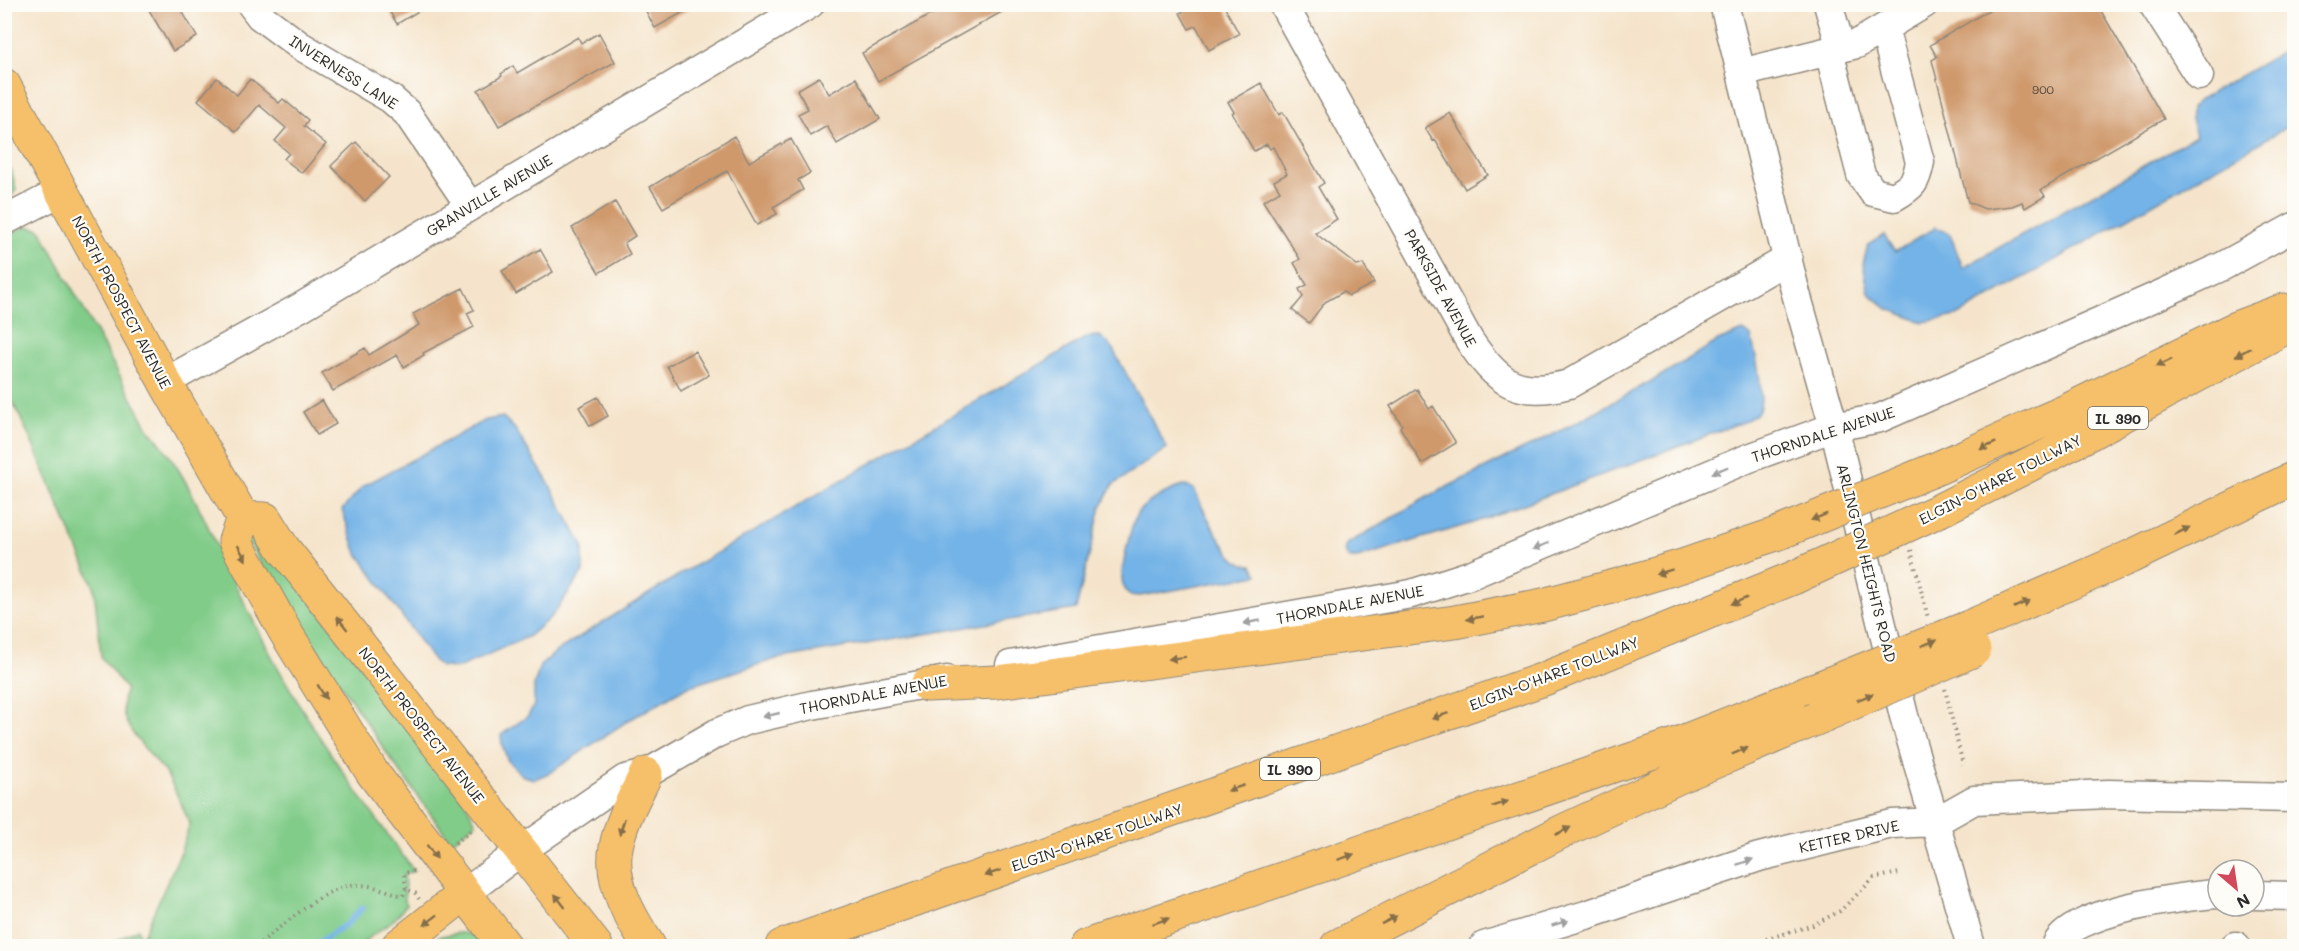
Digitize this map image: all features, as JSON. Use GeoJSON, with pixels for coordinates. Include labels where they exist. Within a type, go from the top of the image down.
{"type":"FeatureCollection","features":[{"type":"Feature","properties":{"kind":"main road","name":"NORTH PROSPECT AVENUE"},"geometry":{"type":"LineString","coordinates":[[4,85],[165,382],[243,518],[265,519],[297,566],[596,946]]}},
{"type":"Feature","properties":{"kind":"main road","name":"IL 390"},"geometry":{"type":"LineString","coordinates":[[927,685],[997,682],[1455,622],[1543,605],[1615,586],[1779,533],[1931,471],[2066,411],[2236,328],[2295,306]]}},
{"type":"Feature","properties":{"kind":"main road","name":"ELGIN-O'HARE TOLLWAY"},"geometry":{"type":"LineString","coordinates":[[782,946],[1544,679],[1793,578],[1940,510],[2067,446],[2295,323]]}},
{"type":"Feature","properties":{"kind":"main road"},"geometry":{"type":"LineString","coordinates":[[1337,946],[1563,831],[1681,776],[1811,721],[2130,557],[2295,478]]}},
{"type":"Feature","properties":{"kind":"main road"},"geometry":{"type":"LineString","coordinates":[[243,518],[234,541],[286,633],[372,772],[506,946]]}},
{"type":"Feature","properties":{"kind":"main road"},"geometry":{"type":"LineString","coordinates":[[1086,946],[1677,744],[1816,689],[1971,639]]}},
{"type":"Feature","properties":{"kind":"main road"},"geometry":{"type":"LineString","coordinates":[[646,774],[625,817],[615,849],[616,873],[622,896],[631,918],[649,946]]}},
{"type":"Feature","properties":{"kind":"main road"},"geometry":{"type":"LineString","coordinates":[[398,946],[464,894]]}},
{"type":"Feature","properties":{"kind":"street","name":"GRANVILLE AVENUE"},"geometry":{"type":"LineString","coordinates":[[165,382],[301,307],[810,4]]}},
{"type":"Feature","properties":{"kind":"street","name":"PARKSIDE AVENUE"},"geometry":{"type":"LineString","coordinates":[[1283,4],[1469,340],[1485,363],[1509,384],[1531,390],[1552,389],[1569,384],[1788,259]]}},
{"type":"Feature","properties":{"kind":"street","name":"ARLINGTON HEIGHTS ROAD"},"geometry":{"type":"LineString","coordinates":[[1724,4],[1788,259],[1834,427],[1904,716],[1971,946]]}},
{"type":"Feature","properties":{"kind":"street"},"geometry":{"type":"LineString","coordinates":[[1828,4],[1861,175],[1874,192],[1894,197],[1911,186],[1917,177],[1920,162],[1884,28]]}},
{"type":"Feature","properties":{"kind":"street"},"geometry":{"type":"LineString","coordinates":[[1741,73],[1857,44],[1924,4]]}},
{"type":"Feature","properties":{"kind":"street"},"geometry":{"type":"LineString","coordinates":[[2153,4],[2199,76]]}},
{"type":"Feature","properties":{"kind":"street","name":"INVERNESS LANE"},"geometry":{"type":"LineString","coordinates":[[261,8],[298,45],[391,99],[407,113],[470,206]]}},
{"type":"Feature","properties":{"kind":"street"},"geometry":{"type":"LineString","coordinates":[[4,221],[62,191]]}},
{"type":"Feature","properties":{"kind":"street","name":"THORNDALE AVENUE"},"geometry":{"type":"LineString","coordinates":[[464,894],[521,851],[625,779],[646,774],[717,732],[748,720],[812,705],[927,685],[995,668],[1411,594],[1470,575],[1749,458],[1834,427],[1880,418],[2223,266],[2295,227]]}},
{"type":"Feature","properties":{"kind":"street","name":"KETTER DRIVE"},"geometry":{"type":"LineString","coordinates":[[1484,946],[1586,915],[1759,857],[1892,824],[1935,822],[1974,800],[2108,794],[2294,798]]}},
{"type":"Feature","properties":{"kind":"street"},"geometry":{"type":"LineString","coordinates":[[2266,895],[2295,896]]}},
{"type":"Feature","properties":{"kind":"street"},"geometry":{"type":"LineString","coordinates":[[2056,946],[2058,940],[2084,920],[2139,905],[2206,896]]}},
{"type":"Feature","properties":{"kind":"path"},"geometry":{"type":"LineString","coordinates":[[1910,543],[1929,625]]}},
{"type":"Feature","properties":{"kind":"path"},"geometry":{"type":"LineString","coordinates":[[1944,683],[1963,765]]}},
{"type":"Feature","properties":{"kind":"path"},"geometry":{"type":"LineString","coordinates":[[453,844],[478,825]]}},
{"type":"Feature","properties":{"kind":"path"},"geometry":{"type":"LineString","coordinates":[[256,946],[320,898],[350,884],[366,885],[403,896],[406,889],[404,873],[414,871]]}},
{"type":"Feature","properties":{"kind":"path"},"geometry":{"type":"LineString","coordinates":[[1743,946],[1813,925],[1840,911],[1874,878],[1899,873]]}},
{"type":"Feature","properties":{"kind":"path"},"geometry":{"type":"LineString","coordinates":[[406,889],[415,893]]}},
{"type":"Feature","properties":{"kind":"green space"},"geometry":{"type":"Polygon","coordinates":[[[5,158],[16,189],[11,198],[5,202],[5,158]]]}},
{"type":"Feature","properties":{"kind":"green space"},"geometry":{"type":"Polygon","coordinates":[[[26,226],[40,229],[148,428],[184,478],[253,621],[285,680],[356,791],[414,871],[404,874],[406,905],[395,919],[358,946],[106,946],[138,929],[141,940],[180,854],[190,824],[168,777],[128,725],[123,702],[126,689],[101,657],[94,587],[5,385],[5,236],[26,226]]]}},
{"type":"Feature","properties":{"kind":"green space"},"geometry":{"type":"Polygon","coordinates":[[[260,534],[464,800],[476,823],[451,842],[388,755],[267,575],[248,541],[260,534]]]}},
{"type":"Feature","properties":{"kind":"green space"},"geometry":{"type":"Polygon","coordinates":[[[459,933],[475,935],[488,946],[425,946],[441,936],[459,933]]]}},
{"type":"Feature","properties":{"kind":"water"},"geometry":{"type":"Polygon","coordinates":[[[2294,45],[2294,123],[1957,316],[1923,322],[1888,309],[1869,293],[1863,264],[1868,245],[1884,235],[1895,252],[1936,227],[1950,234],[1963,268],[2196,136],[2191,119],[2191,108],[2202,98],[2294,45]]]}},
{"type":"Feature","properties":{"kind":"water"},"geometry":{"type":"Polygon","coordinates":[[[1743,331],[1751,336],[1761,388],[1760,407],[1757,413],[1745,421],[1476,522],[1357,558],[1348,558],[1345,550],[1347,544],[1429,496],[1564,429],[1657,378],[1718,341],[1743,331]]]}},
{"type":"Feature","properties":{"kind":"water"},"geometry":{"type":"Polygon","coordinates":[[[1100,336],[1111,346],[1167,448],[1113,485],[1101,507],[1076,609],[776,659],[686,687],[626,722],[551,772],[535,779],[523,776],[508,761],[501,735],[528,716],[534,705],[534,685],[540,666],[558,650],[679,575],[1087,337],[1100,336]]]}},
{"type":"Feature","properties":{"kind":"water"},"geometry":{"type":"Polygon","coordinates":[[[503,417],[515,429],[548,482],[583,546],[583,572],[552,616],[529,636],[458,668],[442,667],[433,660],[356,551],[342,510],[363,486],[486,420],[503,417]]]}},
{"type":"Feature","properties":{"kind":"water"},"geometry":{"type":"Polygon","coordinates":[[[1183,485],[1194,489],[1215,531],[1229,552],[1243,564],[1252,565],[1258,575],[1140,596],[1129,595],[1123,585],[1122,572],[1136,515],[1154,499],[1183,485]]]}},
{"type":"Feature","properties":{"kind":"building"},"geometry":{"type":"Polygon","coordinates":[[[158,4],[178,4],[197,37],[173,51],[149,10],[158,4]]]}},
{"type":"Feature","properties":{"kind":"building"},"geometry":{"type":"Polygon","coordinates":[[[385,4],[430,4],[397,24],[385,4]]]}},
{"type":"Feature","properties":{"kind":"building"},"geometry":{"type":"Polygon","coordinates":[[[642,4],[698,4],[655,28],[642,4]]]}},
{"type":"Feature","properties":{"kind":"building"},"geometry":{"type":"Polygon","coordinates":[[[936,4],[1016,4],[878,81],[862,53],[939,10],[936,4]]]}},
{"type":"Feature","properties":{"kind":"building"},"geometry":{"type":"Polygon","coordinates":[[[1184,4],[1223,4],[1239,34],[1209,50],[1196,26],[1189,29],[1180,13],[1187,9],[1184,4]]]}},
{"type":"Feature","properties":{"kind":"building"},"geometry":{"type":"Polygon","coordinates":[[[1999,4],[2097,4],[2164,119],[2041,190],[2045,196],[2025,208],[2022,202],[2012,206],[1985,209],[1968,202],[1932,60],[1937,57],[1930,45],[1999,4]]]}},
{"type":"Feature","properties":{"kind":"building"},"geometry":{"type":"Polygon","coordinates":[[[599,33],[615,62],[499,126],[478,90],[502,76],[501,74],[513,66],[517,73],[578,37],[581,43],[599,33]]]}},
{"type":"Feature","properties":{"kind":"building"},"geometry":{"type":"Polygon","coordinates":[[[819,77],[829,94],[856,78],[880,119],[837,144],[827,126],[810,136],[798,114],[808,109],[797,90],[819,77]]]}},
{"type":"Feature","properties":{"kind":"building"},"geometry":{"type":"Polygon","coordinates":[[[217,78],[237,95],[250,79],[279,103],[283,99],[308,120],[304,126],[326,144],[302,173],[284,159],[289,153],[275,141],[286,128],[259,105],[236,132],[198,100],[217,78]]]}},
{"type":"Feature","properties":{"kind":"building"},"geometry":{"type":"Polygon","coordinates":[[[1261,83],[1279,115],[1283,112],[1324,183],[1318,187],[1337,219],[1315,233],[1358,266],[1363,264],[1374,283],[1349,296],[1343,292],[1325,302],[1309,323],[1292,310],[1303,297],[1299,289],[1307,285],[1294,263],[1300,259],[1263,201],[1280,191],[1274,181],[1287,174],[1273,147],[1270,149],[1267,144],[1254,151],[1228,102],[1261,83]]]}},
{"type":"Feature","properties":{"kind":"building"},"geometry":{"type":"Polygon","coordinates":[[[1450,113],[1488,175],[1465,189],[1425,128],[1450,113]]]}},
{"type":"Feature","properties":{"kind":"building"},"geometry":{"type":"Polygon","coordinates":[[[734,136],[749,162],[791,139],[810,173],[798,180],[803,190],[773,207],[777,214],[757,225],[727,171],[663,208],[650,187],[734,136]]]}},
{"type":"Feature","properties":{"kind":"building"},"geometry":{"type":"Polygon","coordinates":[[[356,142],[389,177],[365,201],[331,166],[356,142]]]}},
{"type":"Feature","properties":{"kind":"building"},"geometry":{"type":"Polygon","coordinates":[[[615,202],[635,236],[624,243],[630,254],[599,273],[572,228],[615,202]]]}},
{"type":"Feature","properties":{"kind":"building"},"geometry":{"type":"Polygon","coordinates":[[[540,249],[553,272],[516,294],[502,271],[540,249]]]}},
{"type":"Feature","properties":{"kind":"building"},"geometry":{"type":"Polygon","coordinates":[[[463,288],[474,310],[467,313],[474,327],[423,353],[424,355],[404,367],[397,355],[333,391],[322,373],[365,348],[369,355],[419,325],[413,314],[463,288]]]}},
{"type":"Feature","properties":{"kind":"building"},"geometry":{"type":"Polygon","coordinates":[[[695,351],[709,375],[681,391],[667,366],[695,351]]]}},
{"type":"Feature","properties":{"kind":"building"},"geometry":{"type":"Polygon","coordinates":[[[1417,389],[1429,409],[1433,406],[1456,443],[1422,464],[1390,406],[1417,389]]]}},
{"type":"Feature","properties":{"kind":"building"},"geometry":{"type":"Polygon","coordinates":[[[598,397],[608,416],[590,426],[579,407],[598,397]]]}},
{"type":"Feature","properties":{"kind":"building"},"geometry":{"type":"Polygon","coordinates":[[[322,400],[336,424],[317,435],[303,412],[322,400]]]}},
{"type":"Feature","properties":{"kind":"waterway"},"geometry":{"type":"LineString","coordinates":[[314,946],[348,923],[362,908]]}}]}
